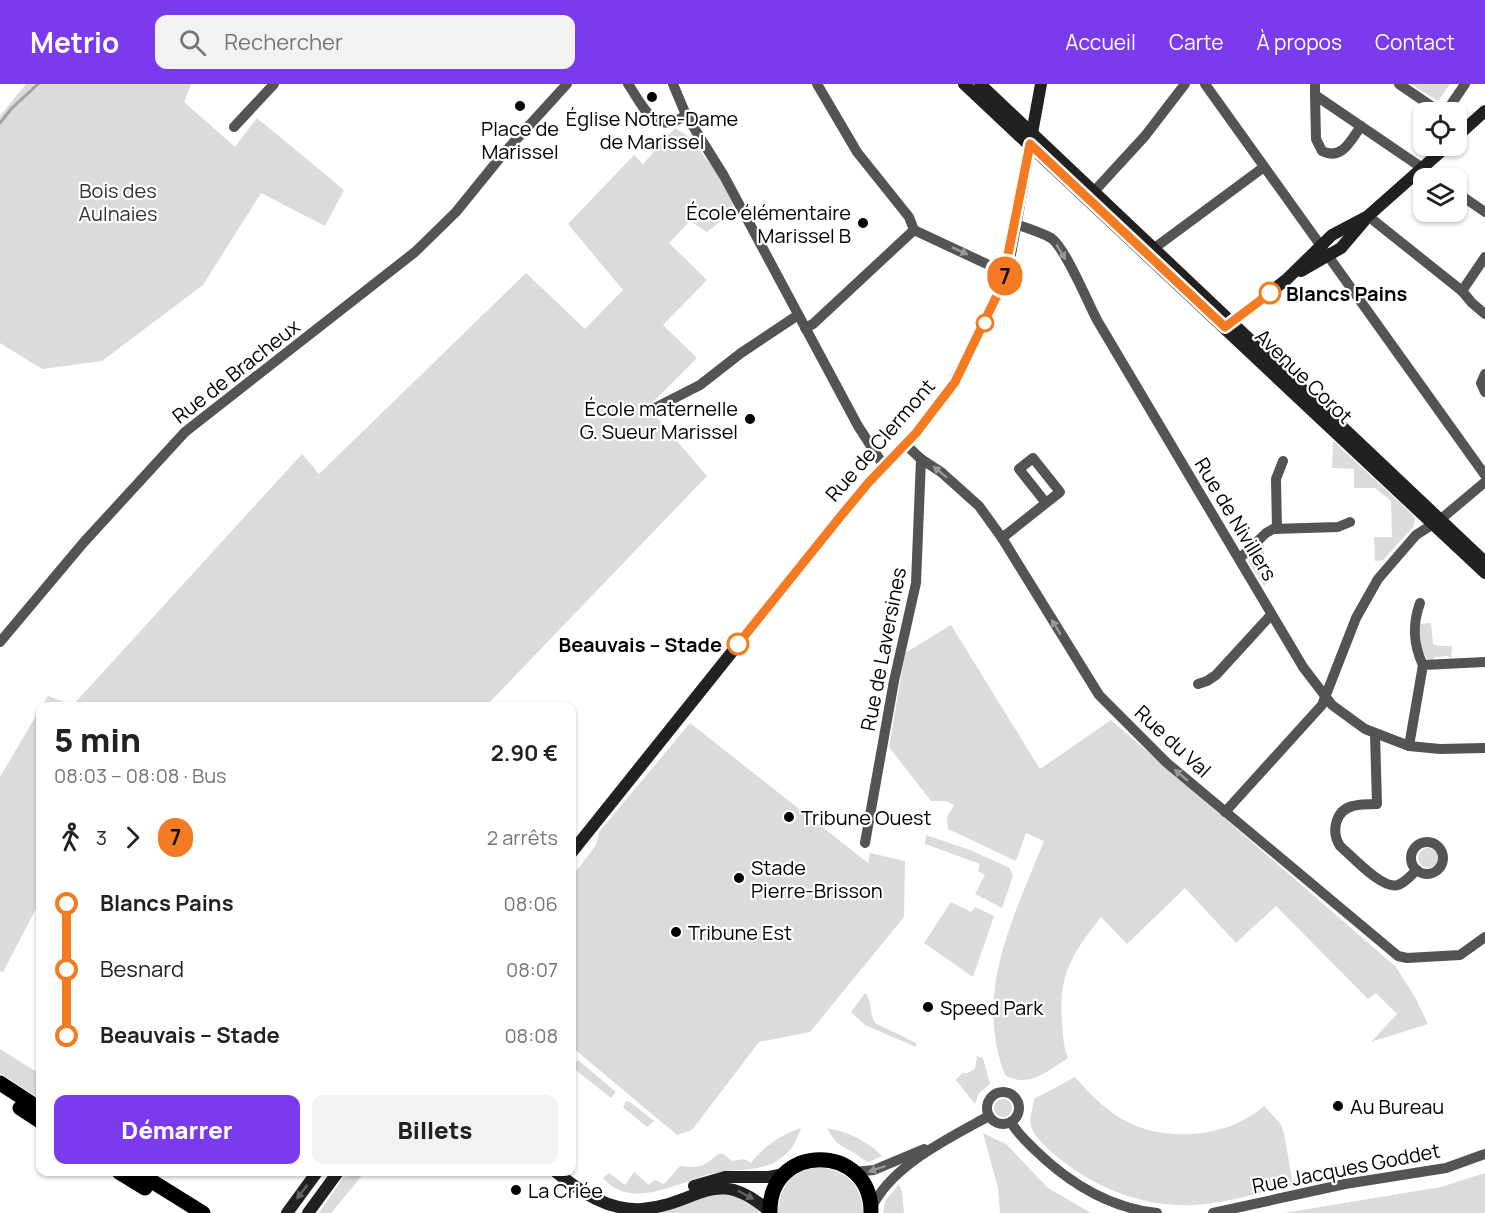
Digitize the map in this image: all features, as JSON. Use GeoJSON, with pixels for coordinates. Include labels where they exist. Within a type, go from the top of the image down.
{"type":"FeatureCollection","features":[{"type":"Feature","properties":{"kind":"main road","name":"Avenue Corot"},"geometry":{"type":"LineString","coordinates":[[964,84],[1031,138]]}},
{"type":"Feature","properties":{"kind":"main road","name":"Avenue Corot"},"geometry":{"type":"LineString","coordinates":[[980,84],[1031,138],[1437,522],[1485,573]]}},
{"type":"Feature","properties":{"kind":"main road","name":"Rue de Clermont"},"geometry":{"type":"LineString","coordinates":[[576,847],[840,517],[905,444],[955,382],[999,295],[1006,273],[1041,84]]}},
{"type":"Feature","properties":{"kind":"main road"},"geometry":{"type":"LineString","coordinates":[[1467,124],[1485,111]]}},
{"type":"Feature","properties":{"kind":"main road"},"geometry":{"type":"LineString","coordinates":[[1422,168],[1436,156]]}},
{"type":"Feature","properties":{"kind":"main road"},"geometry":{"type":"LineString","coordinates":[[1228,325],[1324,251],[1332,235],[1368,216],[1413,176]]}},
{"type":"Feature","properties":{"kind":"main road","name":"Avenue Corot"},"geometry":{"type":"LineString","coordinates":[[1437,522],[1485,562]]}},
{"type":"Feature","properties":{"kind":"main road"},"geometry":{"type":"LineString","coordinates":[[0,1083],[36,1106]]}},
{"type":"Feature","properties":{"kind":"main road"},"geometry":{"type":"LineString","coordinates":[[0,1095],[36,1118]]}},
{"type":"Feature","properties":{"kind":"main road"},"geometry":{"type":"LineString","coordinates":[[562,1176],[589,1196],[607,1204],[622,1207],[649,1208],[705,1190],[724,1188],[745,1194],[770,1213],[774,1188],[784,1174],[799,1163],[819,1159],[840,1163],[854,1172],[867,1191],[871,1211]]}},
{"type":"Feature","properties":{"kind":"main road"},"geometry":{"type":"LineString","coordinates":[[572,1176],[587,1188],[598,1193],[616,1199],[634,1201],[666,1196],[719,1178],[769,1177],[784,1174]]}},
{"type":"Feature","properties":{"kind":"main road"},"geometry":{"type":"LineString","coordinates":[[125,1176],[184,1213]]}},
{"type":"Feature","properties":{"kind":"main road"},"geometry":{"type":"LineString","coordinates":[[143,1176],[203,1213]]}},
{"type":"Feature","properties":{"kind":"main road"},"geometry":{"type":"LineString","coordinates":[[286,1213],[314,1176]]}},
{"type":"Feature","properties":{"kind":"main road"},"geometry":{"type":"LineString","coordinates":[[308,1213],[335,1176]]}},
{"type":"Feature","properties":{"kind":"street"},"geometry":{"type":"LineString","coordinates":[[234,127],[274,84]]}},
{"type":"Feature","properties":{"kind":"street"},"geometry":{"type":"LineString","coordinates":[[564,87],[578,84]]}},
{"type":"Feature","properties":{"kind":"street"},"geometry":{"type":"LineString","coordinates":[[628,84],[654,119],[668,123],[675,122],[686,114]]}},
{"type":"Feature","properties":{"kind":"street"},"geometry":{"type":"LineString","coordinates":[[673,84],[686,114],[724,176],[864,436],[884,466]]}},
{"type":"Feature","properties":{"kind":"street"},"geometry":{"type":"LineString","coordinates":[[817,84],[857,152],[909,217],[914,230],[1006,273]]}},
{"type":"Feature","properties":{"kind":"street"},"geometry":{"type":"LineString","coordinates":[[1091,194],[1145,136],[1185,84]]}},
{"type":"Feature","properties":{"kind":"street"},"geometry":{"type":"LineString","coordinates":[[1205,84],[1485,475]]}},
{"type":"Feature","properties":{"kind":"street"},"geometry":{"type":"LineString","coordinates":[[1399,84],[1425,102]]}},
{"type":"Feature","properties":{"kind":"street"},"geometry":{"type":"LineString","coordinates":[[1453,102],[1465,84]]}},
{"type":"Feature","properties":{"kind":"street","name":"Rue de Bracheux"},"geometry":{"type":"LineString","coordinates":[[0,642],[84,542],[185,432],[407,260],[456,212],[510,146],[564,87]]}},
{"type":"Feature","properties":{"kind":"street"},"geometry":{"type":"LineString","coordinates":[[1315,89],[1361,126],[1422,168]]}},
{"type":"Feature","properties":{"kind":"street"},"geometry":{"type":"LineString","coordinates":[[1315,89],[1316,139],[1322,151],[1333,154],[1342,151],[1361,126]]}},
{"type":"Feature","properties":{"kind":"street"},"geometry":{"type":"LineString","coordinates":[[1151,251],[1264,167]]}},
{"type":"Feature","properties":{"kind":"street"},"geometry":{"type":"LineString","coordinates":[[1467,200],[1485,212]]}},
{"type":"Feature","properties":{"kind":"street"},"geometry":{"type":"LineString","coordinates":[[1368,216],[1462,291],[1485,314]]}},
{"type":"Feature","properties":{"kind":"street","name":"Rue de Nivillers"},"geometry":{"type":"LineString","coordinates":[[1015,224],[1043,234],[1055,242],[1089,301],[1097,321],[1271,615],[1311,679],[1326,698],[1345,717],[1375,734],[1409,746],[1440,749],[1485,748]]}},
{"type":"Feature","properties":{"kind":"street"},"geometry":{"type":"LineString","coordinates":[[805,328],[813,324],[914,230]]}},
{"type":"Feature","properties":{"kind":"street"},"geometry":{"type":"LineString","coordinates":[[1462,291],[1485,257]]}},
{"type":"Feature","properties":{"kind":"street"},"geometry":{"type":"LineString","coordinates":[[653,409],[700,385],[741,353],[798,315]]}},
{"type":"Feature","properties":{"kind":"street"},"geometry":{"type":"LineString","coordinates":[[1485,374],[1481,383],[1485,392]]}},
{"type":"Feature","properties":{"kind":"street","name":"Rue du Val"},"geometry":{"type":"LineString","coordinates":[[905,444],[974,501],[1002,538],[1094,690],[1161,757],[1398,956],[1407,958],[1460,955],[1485,937]]}},
{"type":"Feature","properties":{"kind":"street","name":"Rue de Laversines"},"geometry":{"type":"LineString","coordinates":[[865,843],[894,681],[916,583],[921,459]]}},
{"type":"Feature","properties":{"kind":"street"},"geometry":{"type":"LineString","coordinates":[[1277,529],[1276,479],[1282,461]]}},
{"type":"Feature","properties":{"kind":"street"},"geometry":{"type":"LineString","coordinates":[[1226,812],[1322,705],[1352,627],[1378,579],[1421,532],[1437,522],[1485,482]]}},
{"type":"Feature","properties":{"kind":"street"},"geometry":{"type":"LineString","coordinates":[[1002,538],[1046,503]]}},
{"type":"Feature","properties":{"kind":"street"},"geometry":{"type":"LineString","coordinates":[[1239,559],[1266,533],[1277,529],[1338,527],[1350,522]]}},
{"type":"Feature","properties":{"kind":"street"},"geometry":{"type":"LineString","coordinates":[[1409,746],[1423,665],[1415,643],[1414,623],[1420,603]]}},
{"type":"Feature","properties":{"kind":"street"},"geometry":{"type":"LineString","coordinates":[[1198,684],[1216,675],[1271,615]]}},
{"type":"Feature","properties":{"kind":"street"},"geometry":{"type":"LineString","coordinates":[[1423,665],[1485,662]]}},
{"type":"Feature","properties":{"kind":"street"},"geometry":{"type":"LineString","coordinates":[[1375,734],[1377,804],[1352,806],[1343,811],[1336,823],[1335,837],[1340,846],[1384,883],[1393,886],[1401,884],[1417,870]]}},
{"type":"Feature","properties":{"kind":"street"},"geometry":{"type":"LineString","coordinates":[[998,1093],[1008,1093],[1015,1098],[1019,1106],[1017,1115],[1011,1122],[998,1123],[989,1116],[987,1107],[991,1098],[998,1093]]}},
{"type":"Feature","properties":{"kind":"street"},"geometry":{"type":"LineString","coordinates":[[854,1172],[870,1172],[880,1169],[939,1144],[989,1116]]}},
{"type":"Feature","properties":{"kind":"street"},"geometry":{"type":"LineString","coordinates":[[1011,1122],[1022,1137],[1074,1183],[1114,1202],[1157,1213]]}},
{"type":"Feature","properties":{"kind":"street"},"geometry":{"type":"LineString","coordinates":[[871,1211],[885,1185],[939,1144]]}},
{"type":"Feature","properties":{"kind":"street","name":"Rue Jacques Goddet"},"geometry":{"type":"LineString","coordinates":[[1213,1213],[1356,1182],[1446,1168],[1485,1154]]}},
{"type":"Feature","properties":{"kind":"green space","name":"Bois des Aulnaies"},"geometry":{"type":"Polygon","coordinates":[[[26,84],[191,84],[184,102],[235,147],[257,118],[344,190],[325,226],[261,193],[203,285],[102,361],[42,369],[0,343],[0,116],[26,84]]]}},
{"type":"Feature","properties":{"kind":"green space"},"geometry":{"type":"Polygon","coordinates":[[[1411,84],[1450,84],[1438,101],[1411,84]]]}},
{"type":"Feature","properties":{"kind":"green space"},"geometry":{"type":"Polygon","coordinates":[[[675,128],[689,137],[726,184],[735,210],[707,232],[690,221],[669,243],[707,280],[663,325],[697,358],[647,406],[707,476],[490,702],[76,702],[302,454],[319,474],[526,273],[585,329],[623,290],[568,224],[634,155],[643,164],[675,128]]]}},
{"type":"Feature","properties":{"kind":"green space"},"geometry":{"type":"Polygon","coordinates":[[[1333,441],[1415,519],[1414,526],[1383,560],[1375,561],[1374,537],[1392,537],[1391,501],[1375,488],[1354,488],[1354,469],[1332,468],[1333,441]]]}},
{"type":"Feature","properties":{"kind":"green space"},"geometry":{"type":"Polygon","coordinates":[[[1264,544],[1265,587],[1248,561],[1264,544]]]}},
{"type":"Feature","properties":{"kind":"green space"},"geometry":{"type":"Polygon","coordinates":[[[1431,623],[1433,644],[1452,646],[1451,658],[1448,656],[1435,657],[1433,660],[1427,659],[1420,644],[1418,624],[1431,623]]]}},
{"type":"Feature","properties":{"kind":"green space"},"geometry":{"type":"Polygon","coordinates":[[[951,625],[1040,769],[1111,720],[1396,967],[1428,1024],[1371,1042],[1397,1014],[1376,993],[1368,999],[1276,906],[1236,943],[1185,888],[1127,944],[1101,917],[1075,953],[1065,977],[1061,1005],[1068,1058],[1038,1077],[1022,1080],[1005,1075],[996,1044],[993,1014],[995,985],[1010,927],[1044,841],[1026,833],[1016,861],[948,829],[947,817],[954,805],[945,801],[931,801],[889,747],[905,653],[951,625]]]}},
{"type":"Feature","properties":{"kind":"green space"},"geometry":{"type":"Polygon","coordinates":[[[48,696],[65,702],[44,702],[48,696]]]}},
{"type":"Feature","properties":{"kind":"green space"},"geometry":{"type":"Polygon","coordinates":[[[36,716],[36,909],[3,972],[0,971],[0,777],[36,716]]]}},
{"type":"Feature","properties":{"kind":"green space"},"geometry":{"type":"Polygon","coordinates":[[[690,723],[868,863],[870,853],[905,861],[904,917],[810,1032],[759,1042],[692,1130],[677,1135],[576,1050],[576,872],[596,845],[599,832],[690,723]]]}},
{"type":"Feature","properties":{"kind":"green space"},"geometry":{"type":"Polygon","coordinates":[[[926,835],[970,850],[1010,868],[1013,876],[1002,908],[975,894],[985,875],[978,871],[980,864],[925,844],[926,835]]]}},
{"type":"Feature","properties":{"kind":"green space"},"geometry":{"type":"Polygon","coordinates":[[[1428,848],[1435,851],[1438,858],[1435,865],[1428,868],[1421,865],[1418,858],[1421,851],[1428,848]]]}},
{"type":"Feature","properties":{"kind":"green space"},"geometry":{"type":"Polygon","coordinates":[[[951,902],[971,912],[975,907],[994,916],[973,977],[924,943],[951,902]]]}},
{"type":"Feature","properties":{"kind":"green space"},"geometry":{"type":"Polygon","coordinates":[[[865,993],[875,1023],[916,1043],[916,1047],[865,1025],[851,1012],[865,993]]]}},
{"type":"Feature","properties":{"kind":"green space"},"geometry":{"type":"Polygon","coordinates":[[[0,1049],[36,1072],[36,1096],[0,1073],[0,1049]]]}},
{"type":"Feature","properties":{"kind":"green space"},"geometry":{"type":"Polygon","coordinates":[[[977,1056],[983,1058],[990,1084],[979,1093],[975,1104],[956,1080],[962,1073],[975,1069],[977,1056]]]}},
{"type":"Feature","properties":{"kind":"green space"},"geometry":{"type":"Polygon","coordinates":[[[578,1060],[616,1092],[611,1098],[576,1070],[578,1060]]]}},
{"type":"Feature","properties":{"kind":"green space"},"geometry":{"type":"Polygon","coordinates":[[[1075,1077],[1098,1101],[1117,1116],[1140,1127],[1158,1132],[1196,1134],[1215,1131],[1250,1117],[1264,1106],[1280,1123],[1284,1133],[1293,1185],[1231,1200],[1175,1205],[1137,1199],[1102,1185],[1069,1166],[1054,1154],[1037,1138],[1031,1126],[1034,1099],[1075,1077]]]}},
{"type":"Feature","properties":{"kind":"green space"},"geometry":{"type":"Polygon","coordinates":[[[1003,1099],[1009,1102],[1012,1108],[1009,1114],[1003,1117],[997,1114],[994,1108],[997,1102],[1003,1099]]]}},
{"type":"Feature","properties":{"kind":"green space"},"geometry":{"type":"Polygon","coordinates":[[[626,1101],[654,1121],[647,1127],[623,1107],[626,1101]]]}},
{"type":"Feature","properties":{"kind":"green space"},"geometry":{"type":"Polygon","coordinates":[[[801,1128],[794,1144],[784,1156],[760,1167],[719,1172],[658,1191],[643,1193],[629,1193],[615,1188],[603,1178],[609,1173],[625,1185],[634,1172],[649,1185],[654,1180],[664,1184],[680,1166],[702,1165],[722,1153],[732,1161],[744,1159],[751,1163],[773,1142],[801,1128]]]}},
{"type":"Feature","properties":{"kind":"green space"},"geometry":{"type":"Polygon","coordinates":[[[827,1128],[857,1138],[882,1156],[869,1162],[865,1161],[839,1144],[827,1128]]]}},
{"type":"Feature","properties":{"kind":"green space"},"geometry":{"type":"Polygon","coordinates":[[[983,1133],[1006,1144],[1048,1188],[1091,1213],[1000,1213],[998,1188],[983,1133]]]}},
{"type":"Feature","properties":{"kind":"green space"},"geometry":{"type":"Polygon","coordinates":[[[820,1167],[838,1172],[851,1181],[860,1194],[863,1213],[777,1213],[782,1194],[789,1181],[801,1172],[820,1167]]]}},
{"type":"Feature","properties":{"kind":"green space"},"geometry":{"type":"Polygon","coordinates":[[[1485,1173],[1485,1213],[1284,1213],[1441,1187],[1485,1173]]]}},
{"type":"Feature","properties":{"kind":"green space"},"geometry":{"type":"Polygon","coordinates":[[[362,1176],[331,1213],[319,1213],[343,1178],[362,1176]]]}},
{"type":"Feature","properties":{"kind":"green space"},"geometry":{"type":"Polygon","coordinates":[[[899,1184],[904,1213],[883,1213],[885,1201],[899,1184]]]}},
{"type":"Feature","properties":{"kind":"green space"},"geometry":{"type":"Polygon","coordinates":[[[730,1194],[748,1200],[758,1209],[759,1213],[645,1213],[697,1197],[730,1194]]]}},
{"type":"Feature","properties":{"kind":"waterway"},"geometry":{"type":"LineString","coordinates":[[0,123],[11,109],[38,84]]}},
{"type":"Feature","properties":{"kind":"bus line","name":"7"},"geometry":{"type":"LineString","coordinates":[[738,644],[869,482],[916,433],[955,382],[999,295],[1010,254],[1030,144],[1225,327],[1270,293]]}},
{"type":"Feature","properties":{"kind":"place","name":"Église Notre-Dame de Marissel"},"geometry":{"type":"Point","coordinates":[652,97]}},
{"type":"Feature","properties":{"kind":"place","name":"Place de Marissel"},"geometry":{"type":"Point","coordinates":[520,106]}},
{"type":"Feature","properties":{"kind":"place","name":"École élémentaire Marissel B"},"geometry":{"type":"Point","coordinates":[863,223]}},
{"type":"Feature","properties":{"kind":"place","name":"Blancs Pains"},"geometry":{"type":"Point","coordinates":[1270,293]}},
{"type":"Feature","properties":{"kind":"place","name":"École maternelle G. Sueur Marissel"},"geometry":{"type":"Point","coordinates":[750,419]}},
{"type":"Feature","properties":{"kind":"place","name":"Beauvais – Stade"},"geometry":{"type":"Point","coordinates":[738,644]}},
{"type":"Feature","properties":{"kind":"place","name":"Tribune Ouest"},"geometry":{"type":"Point","coordinates":[789,817]}},
{"type":"Feature","properties":{"kind":"place","name":"Stade Pierre-Brisson"},"geometry":{"type":"Point","coordinates":[739,878]}},
{"type":"Feature","properties":{"kind":"place","name":"Tribune Est"},"geometry":{"type":"Point","coordinates":[676,932]}},
{"type":"Feature","properties":{"kind":"place","name":"Speed Park"},"geometry":{"type":"Point","coordinates":[928,1007]}},
{"type":"Feature","properties":{"kind":"place","name":"Au Bureau"},"geometry":{"type":"Point","coordinates":[1338,1106]}},
{"type":"Feature","properties":{"kind":"place","name":"La Criée"},"geometry":{"type":"Point","coordinates":[516,1190]}}]}
